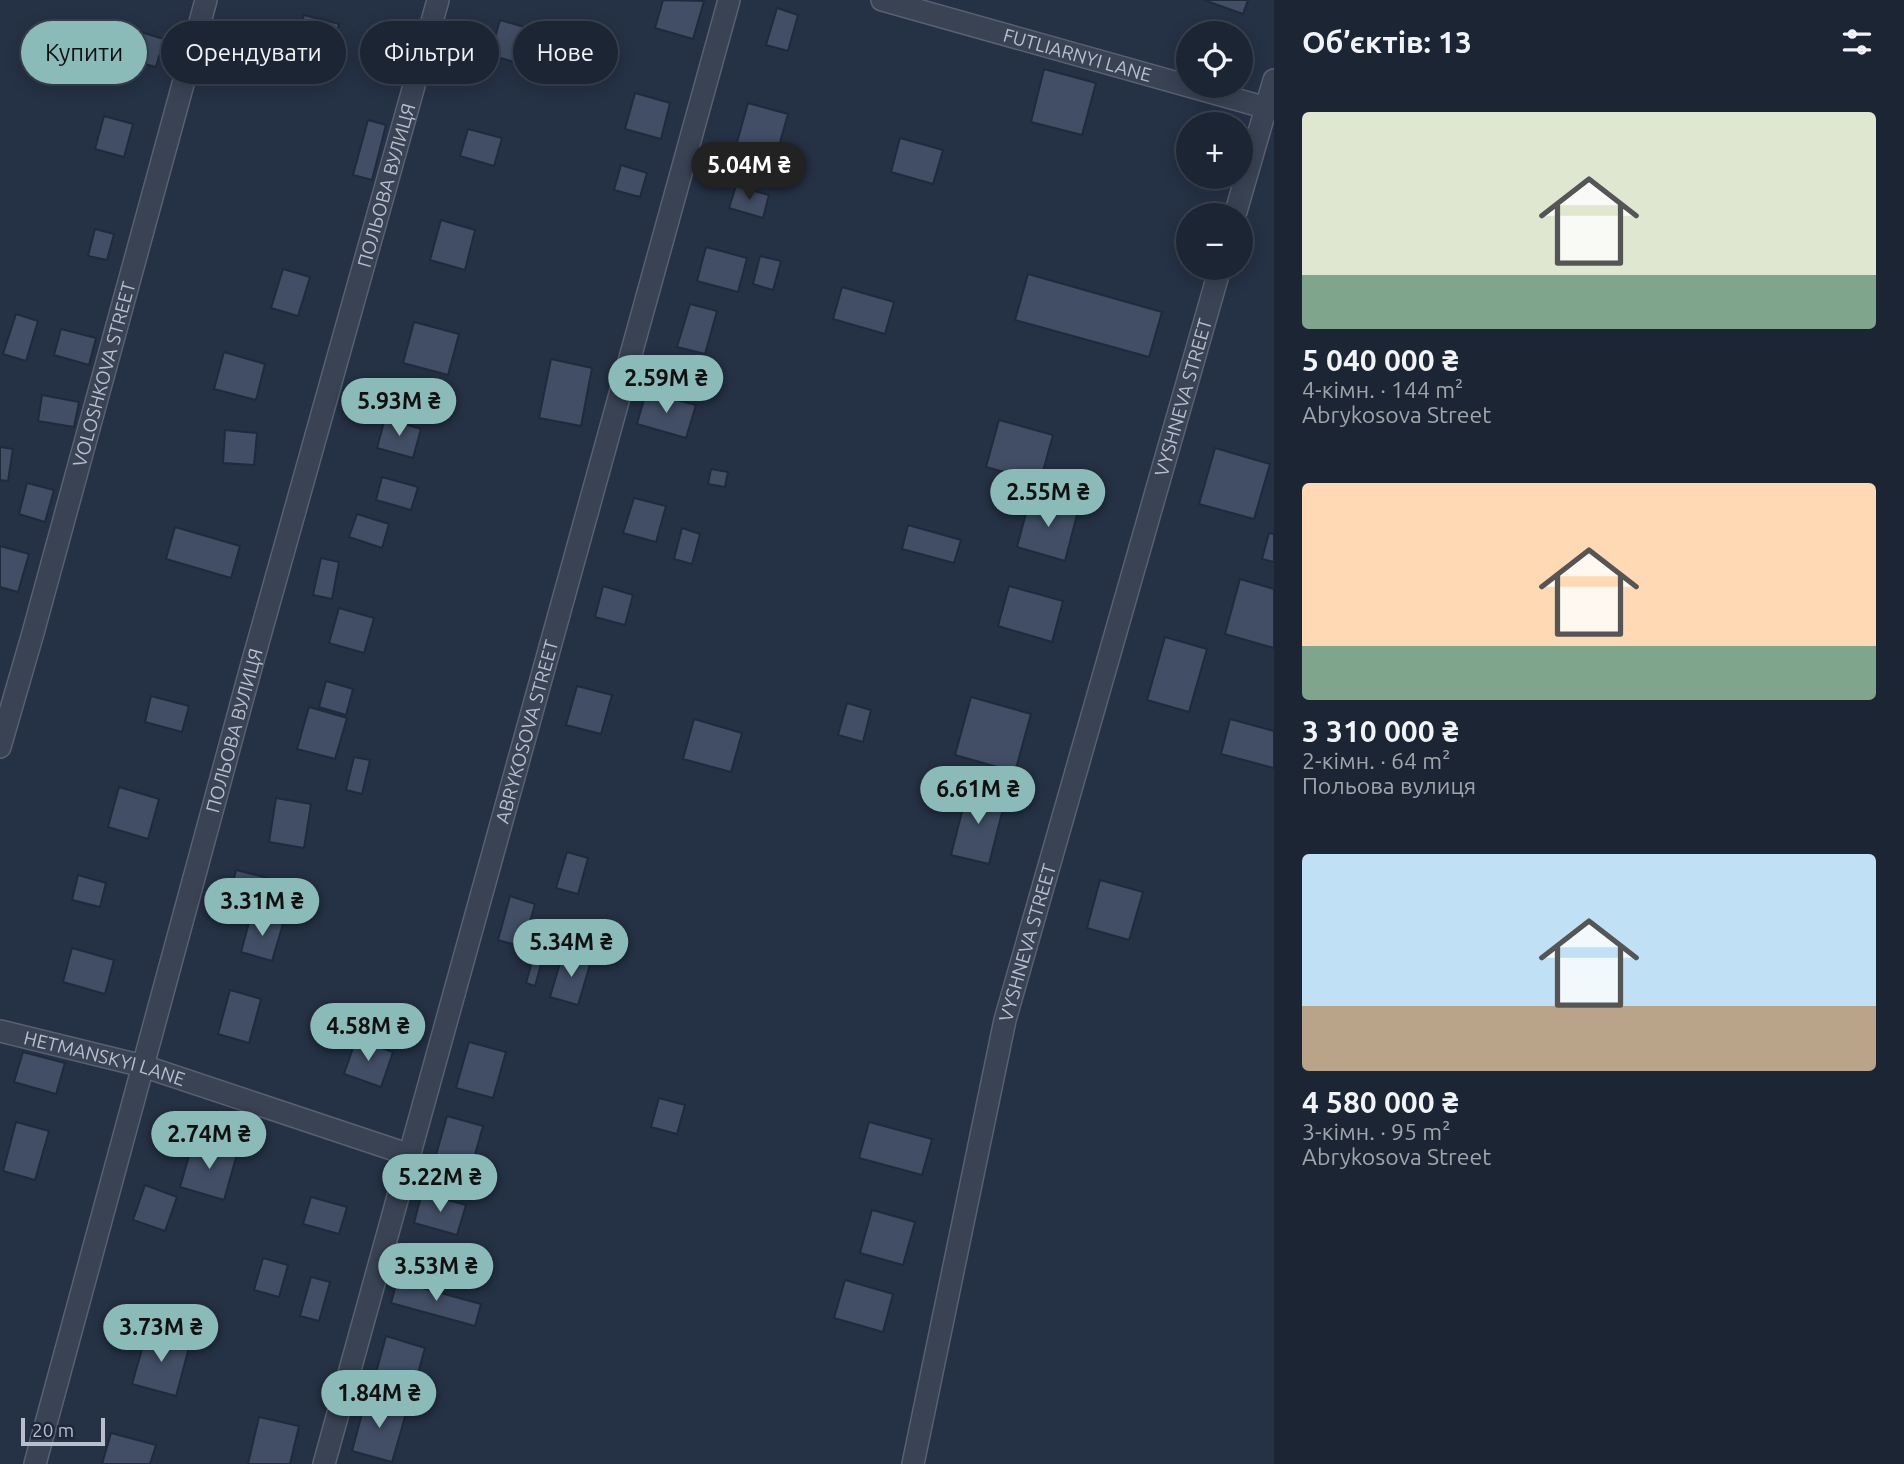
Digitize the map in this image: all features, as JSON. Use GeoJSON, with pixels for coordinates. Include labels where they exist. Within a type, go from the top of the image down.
{"type":"FeatureCollection","features":[{"type":"Feature","properties":{"kind":"street","name":"VOLOSHKOVA STREET"},"geometry":{"type":"LineString","coordinates":[[0,747],[206,0]]}},
{"type":"Feature","properties":{"kind":"street","name":"ПОЛЬОВА ВУЛИЦЯ"},"geometry":{"type":"LineString","coordinates":[[35,1464],[252,664],[438,0]]}},
{"type":"Feature","properties":{"kind":"street","name":"ABRYKOSOVA STREET"},"geometry":{"type":"LineString","coordinates":[[324,1464],[729,0]]}},
{"type":"Feature","properties":{"kind":"street","name":"FUTLIARNYI LANE"},"geometry":{"type":"LineString","coordinates":[[892,1],[1270,109]]}},
{"type":"Feature","properties":{"kind":"street"},"geometry":{"type":"LineString","coordinates":[[1239,203],[1270,109],[1274,80]]}},
{"type":"Feature","properties":{"kind":"street","name":"VYSHNEVA STREET"},"geometry":{"type":"LineString","coordinates":[[913,1464],[1005,1020],[1217,280]]}},
{"type":"Feature","properties":{"kind":"street","name":"HETMANSKYI LANE"},"geometry":{"type":"LineString","coordinates":[[0,1031],[143,1066],[410,1155]]}},
{"type":"Feature","properties":{"kind":"building"},"geometry":{"type":"Polygon","coordinates":[[[663,0],[704,1],[693,39],[655,28],[663,0]]]}},
{"type":"Feature","properties":{"kind":"building"},"geometry":{"type":"Polygon","coordinates":[[[1204,0],[1248,0],[1243,14],[1204,0]]]}},
{"type":"Feature","properties":{"kind":"building"},"geometry":{"type":"Polygon","coordinates":[[[777,8],[798,15],[788,51],[766,45],[777,8]]]}},
{"type":"Feature","properties":{"kind":"building"},"geometry":{"type":"Polygon","coordinates":[[[304,15],[327,21],[302,21],[304,15]]]}},
{"type":"Feature","properties":{"kind":"building"},"geometry":{"type":"Polygon","coordinates":[[[500,20],[513,24],[513,62],[499,58],[500,20]]]}},
{"type":"Feature","properties":{"kind":"building"},"geometry":{"type":"Polygon","coordinates":[[[147,34],[161,38],[156,67],[147,65],[147,34]]]}},
{"type":"Feature","properties":{"kind":"building"},"geometry":{"type":"Polygon","coordinates":[[[1044,69],[1096,83],[1082,135],[1031,122],[1044,69]]]}},
{"type":"Feature","properties":{"kind":"building"},"geometry":{"type":"Polygon","coordinates":[[[635,93],[670,103],[661,139],[625,129],[635,93]]]}},
{"type":"Feature","properties":{"kind":"building"},"geometry":{"type":"Polygon","coordinates":[[[748,103],[788,114],[772,171],[732,160],[748,103]]]}},
{"type":"Feature","properties":{"kind":"building"},"geometry":{"type":"Polygon","coordinates":[[[104,116],[133,124],[124,157],[95,149],[104,116]]]}},
{"type":"Feature","properties":{"kind":"building"},"geometry":{"type":"Polygon","coordinates":[[[368,120],[386,125],[372,180],[353,175],[368,120]]]}},
{"type":"Feature","properties":{"kind":"building"},"geometry":{"type":"Polygon","coordinates":[[[468,129],[502,138],[494,166],[460,156],[468,129]]]}},
{"type":"Feature","properties":{"kind":"building"},"geometry":{"type":"Polygon","coordinates":[[[900,138],[943,150],[933,184],[891,172],[900,138]]]}},
{"type":"Feature","properties":{"kind":"building"},"geometry":{"type":"Polygon","coordinates":[[[621,165],[647,173],[640,197],[614,190],[621,165]]]}},
{"type":"Feature","properties":{"kind":"building"},"geometry":{"type":"Polygon","coordinates":[[[736,186],[769,195],[763,218],[729,208],[736,186]]]}},
{"type":"Feature","properties":{"kind":"building"},"geometry":{"type":"Polygon","coordinates":[[[441,220],[475,230],[465,270],[430,260],[441,220]]]}},
{"type":"Feature","properties":{"kind":"building"},"geometry":{"type":"Polygon","coordinates":[[[95,229],[114,234],[107,260],[88,256],[95,229]]]}},
{"type":"Feature","properties":{"kind":"building"},"geometry":{"type":"Polygon","coordinates":[[[706,247],[747,258],[738,292],[697,281],[706,247]]]}},
{"type":"Feature","properties":{"kind":"building"},"geometry":{"type":"Polygon","coordinates":[[[760,256],[781,261],[773,290],[753,284],[760,256]]]}},
{"type":"Feature","properties":{"kind":"building"},"geometry":{"type":"Polygon","coordinates":[[[283,269],[310,277],[298,316],[271,308],[283,269]]]}},
{"type":"Feature","properties":{"kind":"building"},"geometry":{"type":"Polygon","coordinates":[[[1028,274],[1162,312],[1149,357],[1015,320],[1028,274]]]}},
{"type":"Feature","properties":{"kind":"building"},"geometry":{"type":"Polygon","coordinates":[[[842,287],[894,302],[885,334],[833,319],[842,287]]]}},
{"type":"Feature","properties":{"kind":"building"},"geometry":{"type":"Polygon","coordinates":[[[690,304],[717,311],[705,354],[677,347],[690,304]]]}},
{"type":"Feature","properties":{"kind":"building"},"geometry":{"type":"Polygon","coordinates":[[[16,314],[38,321],[26,361],[3,354],[16,314]]]}},
{"type":"Feature","properties":{"kind":"building"},"geometry":{"type":"Polygon","coordinates":[[[414,322],[459,334],[448,375],[403,363],[414,322]]]}},
{"type":"Feature","properties":{"kind":"building"},"geometry":{"type":"Polygon","coordinates":[[[61,329],[96,338],[89,365],[54,355],[61,329]]]}},
{"type":"Feature","properties":{"kind":"building"},"geometry":{"type":"Polygon","coordinates":[[[224,352],[265,364],[256,400],[214,389],[224,352]]]}},
{"type":"Feature","properties":{"kind":"building"},"geometry":{"type":"Polygon","coordinates":[[[551,359],[592,368],[581,426],[539,418],[551,359]]]}},
{"type":"Feature","properties":{"kind":"building"},"geometry":{"type":"Polygon","coordinates":[[[371,381],[394,388],[389,403],[366,396],[371,381]]]}},
{"type":"Feature","properties":{"kind":"building"},"geometry":{"type":"Polygon","coordinates":[[[646,392],[696,405],[686,438],[637,424],[646,392]]]}},
{"type":"Feature","properties":{"kind":"building"},"geometry":{"type":"Polygon","coordinates":[[[42,395],[79,402],[74,427],[38,421],[42,395]]]}},
{"type":"Feature","properties":{"kind":"building"},"geometry":{"type":"Polygon","coordinates":[[[385,418],[421,429],[413,458],[377,448],[385,418]]]}},
{"type":"Feature","properties":{"kind":"building"},"geometry":{"type":"Polygon","coordinates":[[[999,420],[1053,435],[1040,482],[986,467],[999,420]]]}},
{"type":"Feature","properties":{"kind":"building"},"geometry":{"type":"Polygon","coordinates":[[[225,430],[257,433],[254,465],[223,463],[225,430]]]}},
{"type":"Feature","properties":{"kind":"building"},"geometry":{"type":"Polygon","coordinates":[[[0,447],[13,449],[8,481],[0,480],[0,447]]]}},
{"type":"Feature","properties":{"kind":"building"},"geometry":{"type":"Polygon","coordinates":[[[1215,448],[1270,464],[1254,519],[1199,504],[1215,448]]]}},
{"type":"Feature","properties":{"kind":"building"},"geometry":{"type":"Polygon","coordinates":[[[711,469],[728,472],[725,487],[708,484],[711,469]]]}},
{"type":"Feature","properties":{"kind":"building"},"geometry":{"type":"Polygon","coordinates":[[[382,477],[418,487],[411,510],[376,500],[382,477]]]}},
{"type":"Feature","properties":{"kind":"building"},"geometry":{"type":"Polygon","coordinates":[[[27,483],[54,490],[45,522],[19,514],[27,483]]]}},
{"type":"Feature","properties":{"kind":"building"},"geometry":{"type":"Polygon","coordinates":[[[634,498],[666,506],[656,542],[623,533],[634,498]]]}},
{"type":"Feature","properties":{"kind":"building"},"geometry":{"type":"Polygon","coordinates":[[[1030,498],[1078,511],[1065,561],[1017,547],[1030,498]]]}},
{"type":"Feature","properties":{"kind":"building"},"geometry":{"type":"Polygon","coordinates":[[[357,514],[389,524],[382,548],[349,537],[357,514]]]}},
{"type":"Feature","properties":{"kind":"building"},"geometry":{"type":"Polygon","coordinates":[[[908,525],[961,540],[954,563],[902,549],[908,525]]]}},
{"type":"Feature","properties":{"kind":"building"},"geometry":{"type":"Polygon","coordinates":[[[175,527],[240,546],[231,578],[166,559],[175,527]]]}},
{"type":"Feature","properties":{"kind":"building"},"geometry":{"type":"Polygon","coordinates":[[[682,528],[700,534],[692,564],[674,559],[682,528]]]}},
{"type":"Feature","properties":{"kind":"building"},"geometry":{"type":"Polygon","coordinates":[[[1269,533],[1274,534],[1274,562],[1262,559],[1269,533]]]}},
{"type":"Feature","properties":{"kind":"building"},"geometry":{"type":"Polygon","coordinates":[[[0,546],[29,554],[18,592],[0,587],[0,546]]]}},
{"type":"Feature","properties":{"kind":"building"},"geometry":{"type":"Polygon","coordinates":[[[321,558],[339,562],[332,599],[313,595],[321,558]]]}},
{"type":"Feature","properties":{"kind":"building"},"geometry":{"type":"Polygon","coordinates":[[[1240,579],[1274,589],[1274,648],[1225,634],[1240,579]]]}},
{"type":"Feature","properties":{"kind":"building"},"geometry":{"type":"Polygon","coordinates":[[[603,586],[633,595],[625,625],[595,617],[603,586]]]}},
{"type":"Feature","properties":{"kind":"building"},"geometry":{"type":"Polygon","coordinates":[[[1009,586],[1063,601],[1052,642],[998,626],[1009,586]]]}},
{"type":"Feature","properties":{"kind":"building"},"geometry":{"type":"Polygon","coordinates":[[[339,608],[374,618],[364,653],[329,643],[339,608]]]}},
{"type":"Feature","properties":{"kind":"building"},"geometry":{"type":"Polygon","coordinates":[[[1165,637],[1207,649],[1189,712],[1147,700],[1165,637]]]}},
{"type":"Feature","properties":{"kind":"building"},"geometry":{"type":"Polygon","coordinates":[[[326,681],[353,689],[346,715],[319,707],[326,681]]]}},
{"type":"Feature","properties":{"kind":"building"},"geometry":{"type":"Polygon","coordinates":[[[577,686],[612,695],[601,734],[566,725],[577,686]]]}},
{"type":"Feature","properties":{"kind":"building"},"geometry":{"type":"Polygon","coordinates":[[[151,696],[189,706],[182,732],[145,722],[151,696]]]}},
{"type":"Feature","properties":{"kind":"building"},"geometry":{"type":"Polygon","coordinates":[[[971,697],[1031,714],[1015,772],[955,755],[971,697]]]}},
{"type":"Feature","properties":{"kind":"building"},"geometry":{"type":"Polygon","coordinates":[[[847,703],[871,710],[863,742],[838,735],[847,703]]]}},
{"type":"Feature","properties":{"kind":"building"},"geometry":{"type":"Polygon","coordinates":[[[309,707],[347,718],[335,759],[297,749],[309,707]]]}},
{"type":"Feature","properties":{"kind":"building"},"geometry":{"type":"Polygon","coordinates":[[[694,719],[742,733],[731,772],[683,759],[694,719]]]}},
{"type":"Feature","properties":{"kind":"building"},"geometry":{"type":"Polygon","coordinates":[[[1230,719],[1274,731],[1274,768],[1221,754],[1230,719]]]}},
{"type":"Feature","properties":{"kind":"building"},"geometry":{"type":"Polygon","coordinates":[[[354,757],[370,760],[362,794],[346,790],[354,757]]]}},
{"type":"Feature","properties":{"kind":"building"},"geometry":{"type":"Polygon","coordinates":[[[119,787],[159,799],[148,839],[108,827],[119,787]]]}},
{"type":"Feature","properties":{"kind":"building"},"geometry":{"type":"Polygon","coordinates":[[[968,788],[1006,797],[989,864],[951,855],[968,788]]]}},
{"type":"Feature","properties":{"kind":"building"},"geometry":{"type":"Polygon","coordinates":[[[276,798],[311,804],[304,848],[269,842],[276,798]]]}},
{"type":"Feature","properties":{"kind":"building"},"geometry":{"type":"Polygon","coordinates":[[[567,852],[588,858],[578,894],[556,888],[567,852]]]}},
{"type":"Feature","properties":{"kind":"building"},"geometry":{"type":"Polygon","coordinates":[[[236,870],[280,881],[273,909],[229,898],[236,870]]]}},
{"type":"Feature","properties":{"kind":"building"},"geometry":{"type":"Polygon","coordinates":[[[78,875],[106,883],[100,907],[72,900],[78,875]]]}},
{"type":"Feature","properties":{"kind":"building"},"geometry":{"type":"Polygon","coordinates":[[[1100,880],[1143,892],[1129,940],[1087,928],[1100,880]]]}},
{"type":"Feature","properties":{"kind":"building"},"geometry":{"type":"Polygon","coordinates":[[[510,896],[535,904],[523,947],[498,940],[510,896]]]}},
{"type":"Feature","properties":{"kind":"building"},"geometry":{"type":"Polygon","coordinates":[[[251,915],[283,924],[272,961],[241,952],[251,915]]]}},
{"type":"Feature","properties":{"kind":"building"},"geometry":{"type":"Polygon","coordinates":[[[72,948],[114,960],[105,994],[63,982],[72,948]]]}},
{"type":"Feature","properties":{"kind":"building"},"geometry":{"type":"Polygon","coordinates":[[[536,948],[545,950],[535,986],[526,983],[536,948]]]}},
{"type":"Feature","properties":{"kind":"building"},"geometry":{"type":"Polygon","coordinates":[[[563,953],[591,961],[578,1005],[550,997],[563,953]]]}},
{"type":"Feature","properties":{"kind":"building"},"geometry":{"type":"Polygon","coordinates":[[[230,990],[261,999],[249,1043],[218,1034],[230,990]]]}},
{"type":"Feature","properties":{"kind":"building"},"geometry":{"type":"Polygon","coordinates":[[[356,1039],[393,1052],[381,1087],[344,1074],[356,1039]]]}},
{"type":"Feature","properties":{"kind":"building"},"geometry":{"type":"Polygon","coordinates":[[[469,1042],[506,1052],[493,1098],[456,1088],[469,1042]]]}},
{"type":"Feature","properties":{"kind":"building"},"geometry":{"type":"Polygon","coordinates":[[[23,1052],[65,1063],[56,1094],[14,1082],[23,1052]]]}},
{"type":"Feature","properties":{"kind":"building"},"geometry":{"type":"Polygon","coordinates":[[[659,1098],[685,1105],[677,1134],[651,1127],[659,1098]]]}},
{"type":"Feature","properties":{"kind":"building"},"geometry":{"type":"Polygon","coordinates":[[[447,1116],[483,1126],[470,1172],[434,1162],[447,1116]]]}},
{"type":"Feature","properties":{"kind":"building"},"geometry":{"type":"Polygon","coordinates":[[[16,1122],[49,1131],[35,1180],[3,1171],[16,1122]]]}},
{"type":"Feature","properties":{"kind":"building"},"geometry":{"type":"Polygon","coordinates":[[[869,1122],[932,1139],[922,1175],[859,1158],[869,1122]]]}},
{"type":"Feature","properties":{"kind":"building"},"geometry":{"type":"Polygon","coordinates":[[[193,1142],[237,1154],[224,1200],[180,1187],[193,1142]]]}},
{"type":"Feature","properties":{"kind":"building"},"geometry":{"type":"Polygon","coordinates":[[[145,1185],[177,1197],[165,1231],[133,1220],[145,1185]]]}},
{"type":"Feature","properties":{"kind":"building"},"geometry":{"type":"Polygon","coordinates":[[[422,1193],[466,1205],[457,1235],[414,1223],[422,1193]]]}},
{"type":"Feature","properties":{"kind":"building"},"geometry":{"type":"Polygon","coordinates":[[[311,1197],[347,1207],[339,1234],[303,1224],[311,1197]]]}},
{"type":"Feature","properties":{"kind":"building"},"geometry":{"type":"Polygon","coordinates":[[[872,1210],[915,1222],[903,1265],[860,1253],[872,1210]]]}},
{"type":"Feature","properties":{"kind":"building"},"geometry":{"type":"Polygon","coordinates":[[[263,1258],[288,1265],[279,1297],[254,1290],[263,1258]]]}},
{"type":"Feature","properties":{"kind":"building"},"geometry":{"type":"Polygon","coordinates":[[[311,1277],[330,1282],[319,1321],[300,1316],[311,1277]]]}},
{"type":"Feature","properties":{"kind":"building"},"geometry":{"type":"Polygon","coordinates":[[[845,1280],[893,1294],[883,1332],[834,1318],[845,1280]]]}},
{"type":"Feature","properties":{"kind":"building"},"geometry":{"type":"Polygon","coordinates":[[[397,1281],[481,1304],[475,1326],[391,1303],[397,1281]]]}},
{"type":"Feature","properties":{"kind":"building"},"geometry":{"type":"Polygon","coordinates":[[[147,1332],[190,1344],[176,1396],[132,1384],[147,1332]]]}},
{"type":"Feature","properties":{"kind":"building"},"geometry":{"type":"Polygon","coordinates":[[[386,1336],[425,1348],[411,1398],[372,1387],[386,1336]]]}},
{"type":"Feature","properties":{"kind":"building"},"geometry":{"type":"Polygon","coordinates":[[[366,1399],[407,1410],[392,1462],[352,1451],[366,1399]]]}},
{"type":"Feature","properties":{"kind":"building"},"geometry":{"type":"Polygon","coordinates":[[[259,1417],[299,1426],[290,1464],[248,1464],[259,1417]]]}},
{"type":"Feature","properties":{"kind":"building"},"geometry":{"type":"Polygon","coordinates":[[[111,1433],[156,1445],[150,1464],[102,1464],[111,1433]]]}}]}
